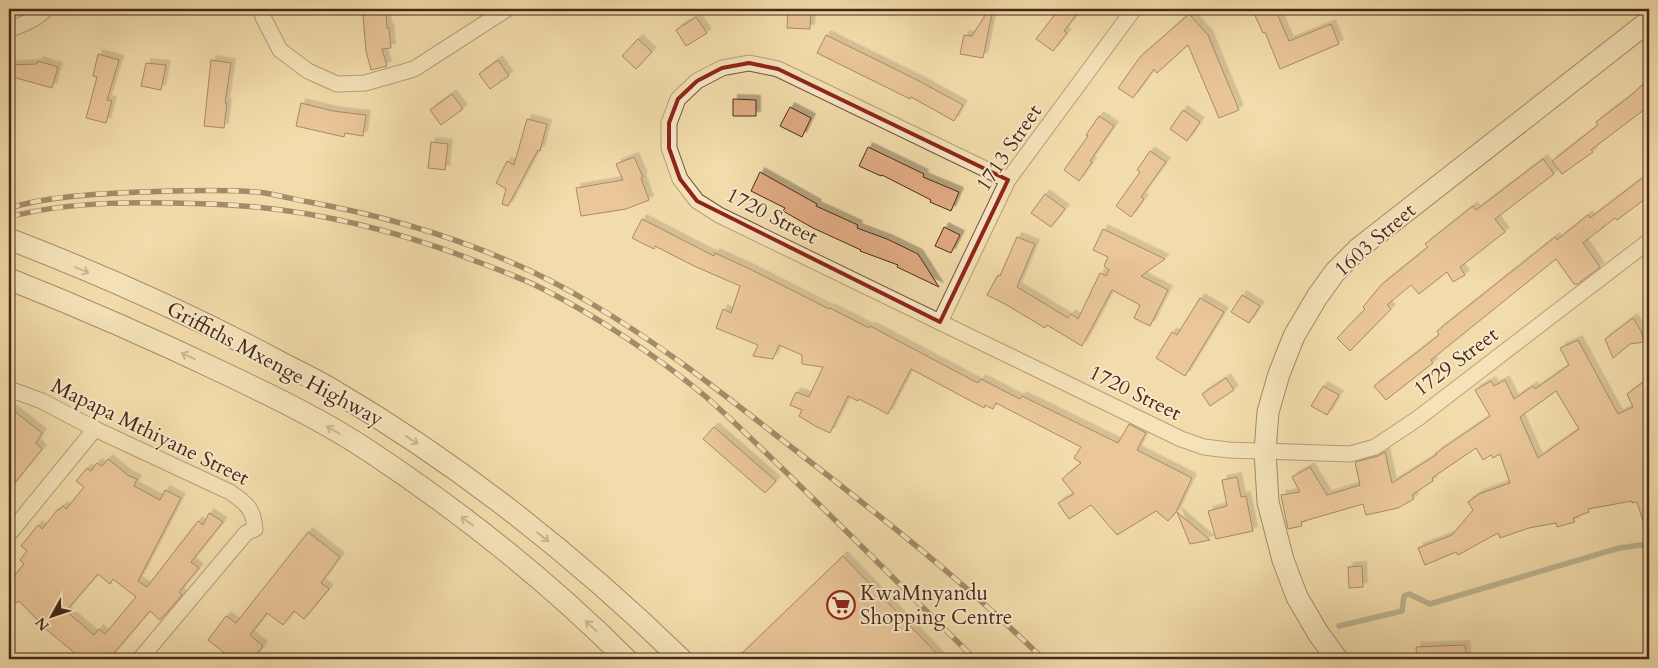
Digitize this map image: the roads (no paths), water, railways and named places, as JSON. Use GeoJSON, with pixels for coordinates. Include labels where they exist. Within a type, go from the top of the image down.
{"type":"FeatureCollection","features":[{"type":"Feature","properties":{"kind":"street"},"geometry":{"type":"LineString","coordinates":[[9,29],[25,24],[46,9]]}},
{"type":"Feature","properties":{"kind":"street"},"geometry":{"type":"LineString","coordinates":[[261,9],[263,17],[280,50],[308,71],[337,84],[365,83],[414,69],[507,9]]}},
{"type":"Feature","properties":{"kind":"street","name":"1713 Street"},"geometry":{"type":"LineString","coordinates":[[940,322],[1008,180],[1134,9]]}},
{"type":"Feature","properties":{"kind":"street","name":"1603 Street"},"geometry":{"type":"LineString","coordinates":[[1337,659],[1318,633],[1297,597],[1283,560],[1268,502],[1265,451],[1268,412],[1279,374],[1294,336],[1317,297],[1335,272],[1360,248],[1649,21]]}},
{"type":"Feature","properties":{"kind":"street","name":"1720 Street"},"geometry":{"type":"LineString","coordinates":[[1008,180],[778,69],[750,63],[722,68],[697,81],[678,99],[669,123],[669,148],[680,179],[697,201],[719,215],[1181,439],[1204,447],[1265,451]]}},
{"type":"Feature","properties":{"kind":"street","name":"Griffiths Mxenge Highway"},"geometry":{"type":"LineString","coordinates":[[9,239],[162,303],[234,338],[334,391],[385,422],[489,494],[552,543],[644,623],[681,659]]}},
{"type":"Feature","properties":{"kind":"street","name":"1729 Street"},"geometry":{"type":"LineString","coordinates":[[1265,451],[1350,454],[1375,447],[1417,419],[1649,241]]}},
{"type":"Feature","properties":{"kind":"street","name":"Griffiths Mxenge Highway"},"geometry":{"type":"LineString","coordinates":[[9,278],[82,308],[266,393],[368,450],[495,540],[560,596],[626,659]]}},
{"type":"Feature","properties":{"kind":"street","name":"Mapapa Mthiyane Street"},"geometry":{"type":"LineString","coordinates":[[9,389],[42,401],[95,429],[230,492],[246,503],[254,516],[255,529],[246,532],[140,659]]}},
{"type":"Feature","properties":{"kind":"street"},"geometry":{"type":"LineString","coordinates":[[9,534],[95,429]]}},
{"type":"Feature","properties":{"kind":"waterway"},"geometry":{"type":"LineString","coordinates":[[1339,626],[1402,611],[1404,596],[1409,594],[1430,604],[1619,548],[1649,544]]}},
{"type":"Feature","properties":{"kind":"railway"},"geometry":{"type":"LineString","coordinates":[[9,208],[73,196],[197,190],[257,192],[382,218],[419,228],[491,254],[559,285],[621,321],[703,379],[899,532],[987,606],[1043,659]]}},
{"type":"Feature","properties":{"kind":"railway"},"geometry":{"type":"LineString","coordinates":[[9,217],[34,211],[109,203],[210,204],[278,210],[344,221],[409,238],[473,260],[533,284],[583,311],[626,338],[667,366],[705,396],[818,503],[975,659]]}},
{"type":"Feature","properties":{"kind":"place","name":"KwaMnyandu Shopping Centre"},"geometry":{"type":"Point","coordinates":[841,605]}}]}
